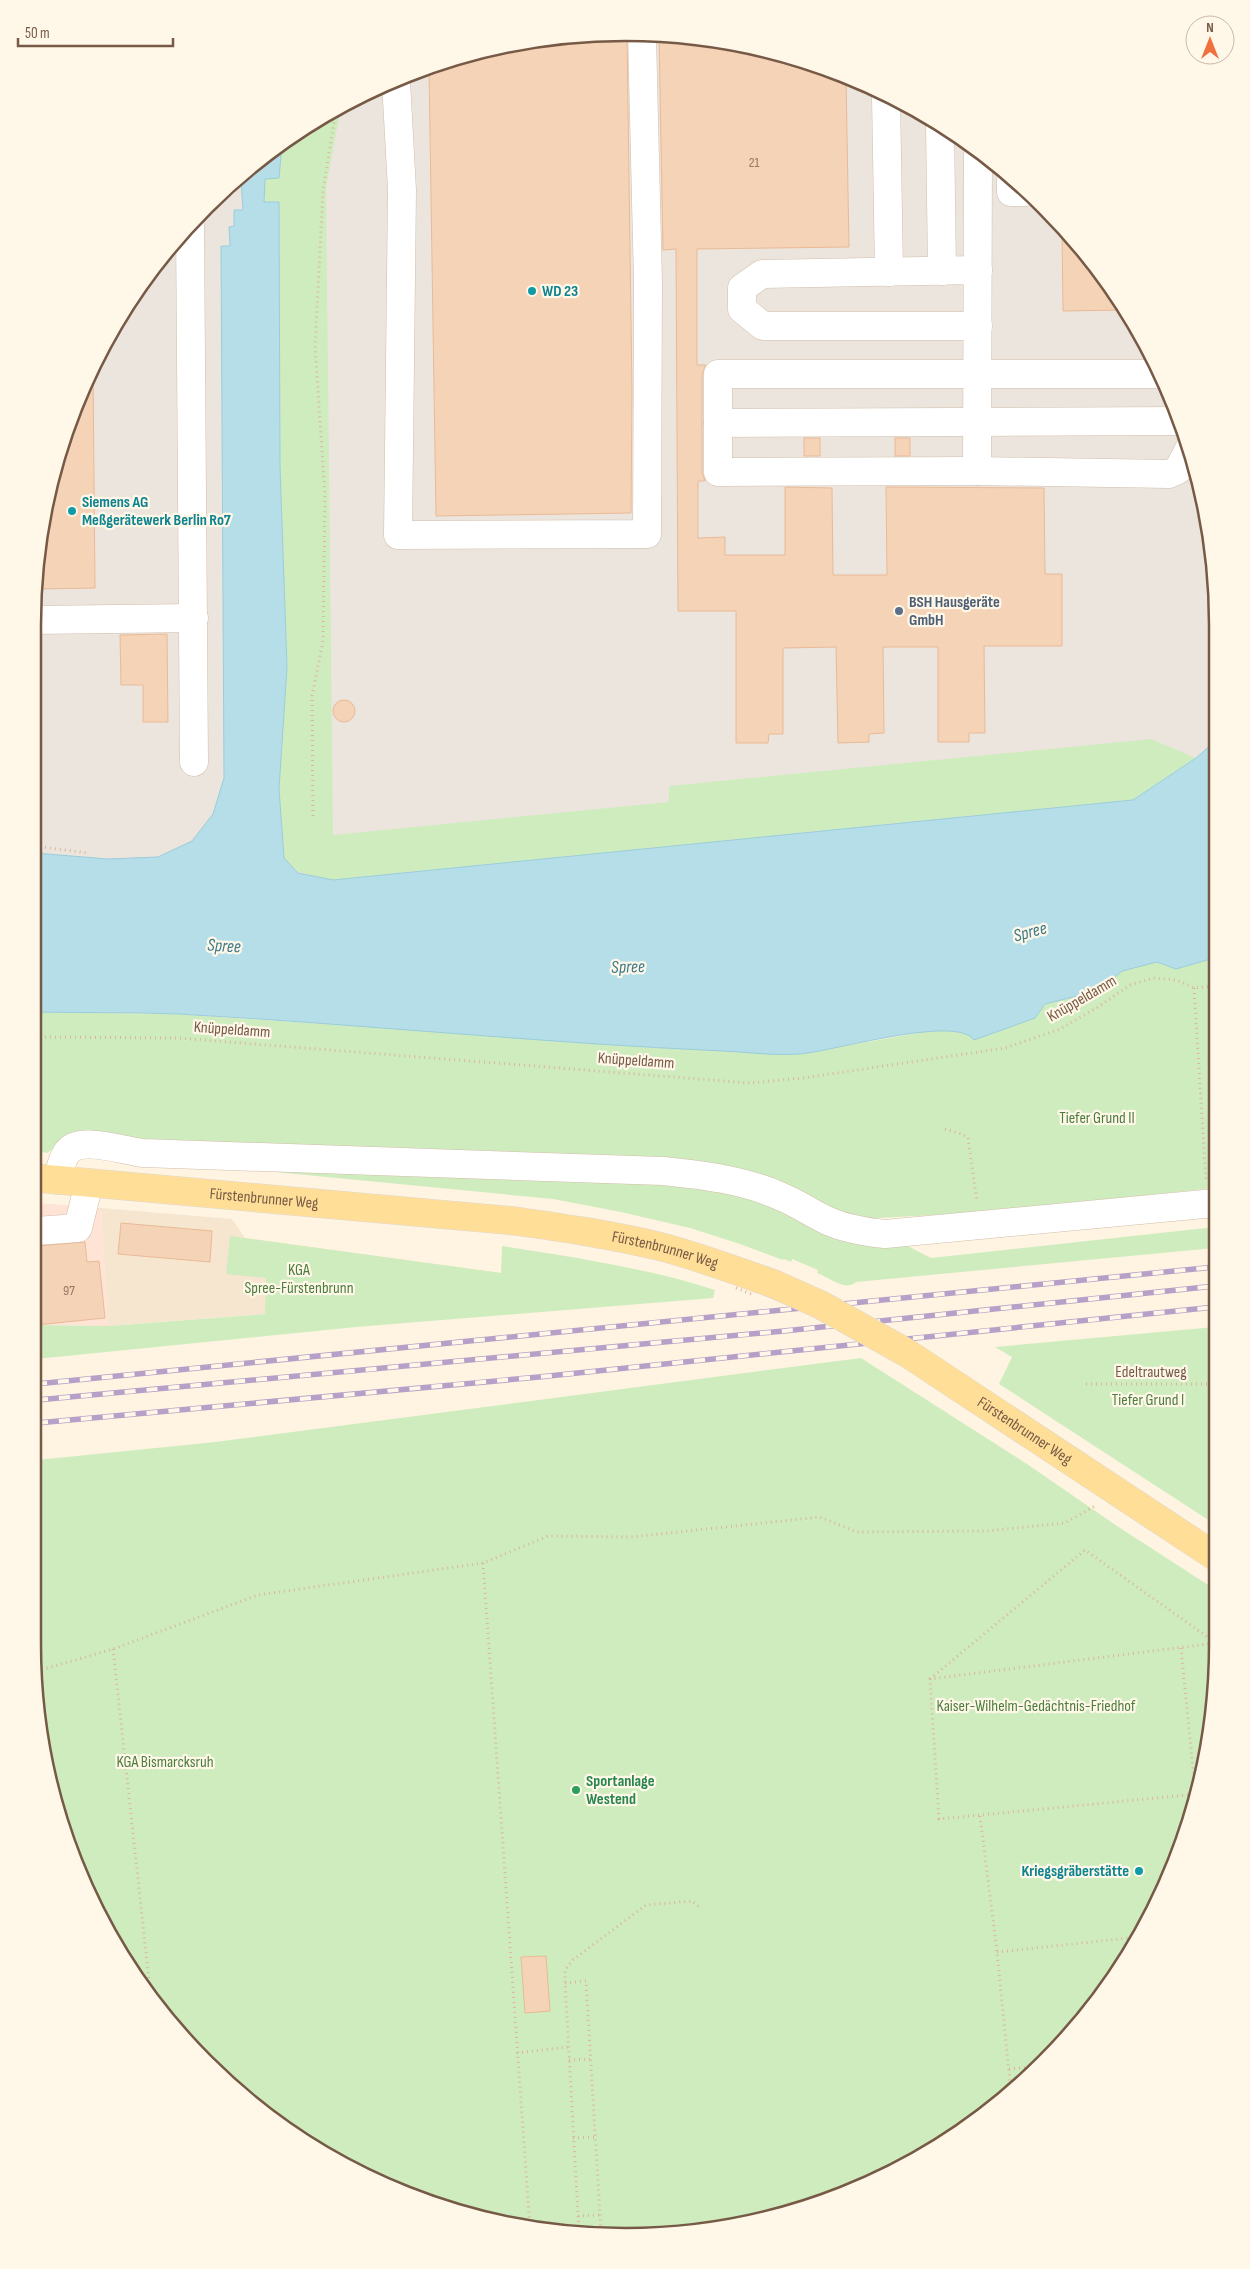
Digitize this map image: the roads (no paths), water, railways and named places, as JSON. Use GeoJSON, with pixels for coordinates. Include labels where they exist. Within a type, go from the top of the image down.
{"type":"FeatureCollection","features":[{"type":"Feature","properties":{"kind":"main road","name":"Fürstenbrunner Weg"},"geometry":{"type":"LineString","coordinates":[[46,1179],[427,1212],[561,1227],[701,1258],[774,1284],[821,1305],[907,1353],[1209,1552]]}},
{"type":"Feature","properties":{"kind":"lane"},"geometry":{"type":"LineString","coordinates":[[396,88],[402,190],[398,535],[647,534],[648,282],[642,41]]}},
{"type":"Feature","properties":{"kind":"lane"},"geometry":{"type":"LineString","coordinates":[[886,103],[889,272]]}},
{"type":"Feature","properties":{"kind":"lane"},"geometry":{"type":"LineString","coordinates":[[940,134],[942,271]]}},
{"type":"Feature","properties":{"kind":"lane"},"geometry":{"type":"LineString","coordinates":[[977,471],[978,161]]}},
{"type":"Feature","properties":{"kind":"lane"},"geometry":{"type":"LineString","coordinates":[[190,236],[194,762]]}},
{"type":"Feature","properties":{"kind":"lane"},"geometry":{"type":"LineString","coordinates":[[978,270],[762,274],[742,288],[742,308],[763,326],[978,326]]}},
{"type":"Feature","properties":{"kind":"lane"},"geometry":{"type":"LineString","coordinates":[[1152,374],[718,374],[718,472],[977,471],[1169,474],[1178,470],[1184,458]]}},
{"type":"Feature","properties":{"kind":"lane"},"geometry":{"type":"LineString","coordinates":[[718,423],[1172,421]]}},
{"type":"Feature","properties":{"kind":"lane"},"geometry":{"type":"LineString","coordinates":[[41,620],[194,618]]}},
{"type":"Feature","properties":{"kind":"lane"},"geometry":{"type":"LineString","coordinates":[[46,1179],[73,1148],[94,1143],[125,1151],[143,1153],[663,1171],[703,1175],[744,1183],[782,1196],[827,1220],[858,1231],[885,1234],[1209,1203]]}},
{"type":"Feature","properties":{"kind":"lane"},"geometry":{"type":"LineString","coordinates":[[41,1231],[78,1228],[89,1183]]}},
{"type":"Feature","properties":{"kind":"water","name":"Spree"},"geometry":{"type":"Polygon","coordinates":[[[281,154],[279,178],[265,179],[264,202],[279,202],[280,466],[287,667],[279,789],[284,858],[298,873],[333,880],[1133,800],[1196,758],[1209,747],[1209,959],[1176,969],[1157,962],[1122,971],[1101,990],[1045,1004],[1035,1018],[974,1040],[963,1033],[944,1031],[919,1032],[799,1054],[655,1048],[178,1014],[41,1012],[41,853],[108,859],[158,857],[192,841],[213,814],[224,778],[221,246],[230,246],[229,227],[234,226],[234,210],[243,210],[241,185],[281,154]]]}},
{"type":"Feature","properties":{"kind":"railway"},"geometry":{"type":"LineString","coordinates":[[41,1384],[1209,1268]]}},
{"type":"Feature","properties":{"kind":"railway"},"geometry":{"type":"LineString","coordinates":[[41,1400],[784,1331],[1209,1287]]}},
{"type":"Feature","properties":{"kind":"railway"},"geometry":{"type":"LineString","coordinates":[[41,1423],[539,1377],[1209,1308]]}},
{"type":"Feature","properties":{"kind":"place","name":"WD 23"},"geometry":{"type":"Point","coordinates":[532,291]}},
{"type":"Feature","properties":{"kind":"place","name":"Siemens AG Meßgerätewerk Berlin Ro7"},"geometry":{"type":"Point","coordinates":[72,511]}},
{"type":"Feature","properties":{"kind":"place","name":"BSH Hausgeräte GmbH"},"geometry":{"type":"Point","coordinates":[899,611]}},
{"type":"Feature","properties":{"kind":"place","name":"Sportanlage Westend"},"geometry":{"type":"Point","coordinates":[576,1790]}},
{"type":"Feature","properties":{"kind":"place","name":"Kriegsgräberstätte"},"geometry":{"type":"Point","coordinates":[1139,1871]}},
{"type":"Feature","properties":{"kind":"park label","name":"Tiefer Grund II"},"geometry":{"type":"Point","coordinates":[1097,1118]}},
{"type":"Feature","properties":{"kind":"park label","name":"KGA Spree-Fürstenbrunn"},"geometry":{"type":"Point","coordinates":[299,1279]}},
{"type":"Feature","properties":{"kind":"park label","name":"Tiefer Grund I"},"geometry":{"type":"Point","coordinates":[1148,1400]}},
{"type":"Feature","properties":{"kind":"park label","name":"Kaiser-Wilhelm-Gedächtnis-Friedhof"},"geometry":{"type":"Point","coordinates":[1036,1706]}},
{"type":"Feature","properties":{"kind":"park label","name":"KGA Bismarcksruh"},"geometry":{"type":"Point","coordinates":[165,1762]}}]}
